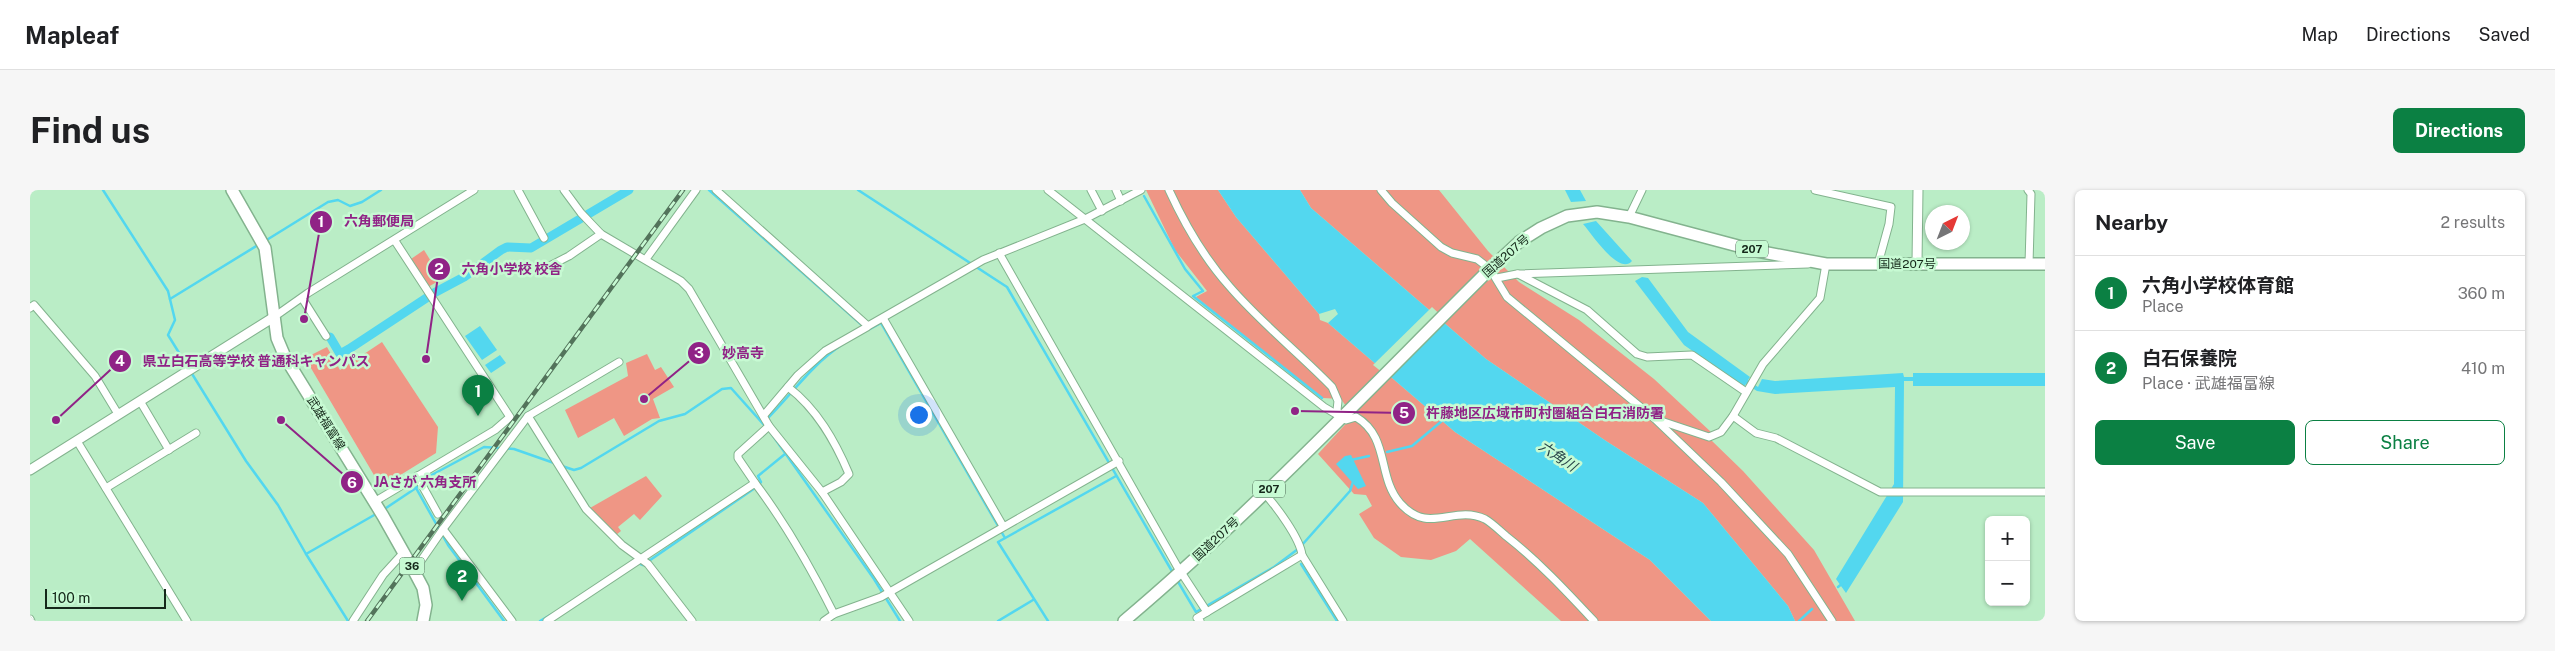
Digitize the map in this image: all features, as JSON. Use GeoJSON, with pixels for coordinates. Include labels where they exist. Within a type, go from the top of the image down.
{"type":"FeatureCollection","features":[{"type":"Feature","properties":{"kind":"main road","name":"武雄福富線"},"geometry":{"type":"LineString","coordinates":[[232,190],[263,243],[277,338],[285,357],[378,508],[423,588],[426,604],[423,621]]}},
{"type":"Feature","properties":{"kind":"main road","name":"国道207号"},"geometry":{"type":"LineString","coordinates":[[1124,621],[1177,576],[1264,494],[1357,400],[1490,274],[1519,242],[1541,228],[1566,216],[1596,212],[1629,217],[1757,251],[1826,264],[2045,264]]}},
{"type":"Feature","properties":{"kind":"street"},"geometry":{"type":"LineString","coordinates":[[30,470],[474,190]]}},
{"type":"Feature","properties":{"kind":"street"},"geometry":{"type":"LineString","coordinates":[[518,190],[544,238]]}},
{"type":"Feature","properties":{"kind":"street"},"geometry":{"type":"LineString","coordinates":[[564,190],[586,219],[601,234],[646,259],[681,281],[689,289],[766,423],[822,492],[886,594],[909,621]]}},
{"type":"Feature","properties":{"kind":"street"},"geometry":{"type":"LineString","coordinates":[[646,259],[696,190]]}},
{"type":"Feature","properties":{"kind":"street"},"geometry":{"type":"LineString","coordinates":[[716,190],[868,326],[966,268],[1085,219],[1140,190]]}},
{"type":"Feature","properties":{"kind":"street"},"geometry":{"type":"LineString","coordinates":[[1048,190],[1324,406],[1346,420],[1356,417],[1364,422],[1375,434],[1392,491],[1411,513],[1423,519],[1443,519],[1470,514],[1486,520],[1524,551],[1594,621]]}},
{"type":"Feature","properties":{"kind":"street"},"geometry":{"type":"LineString","coordinates":[[1091,190],[1102,211]]}},
{"type":"Feature","properties":{"kind":"street"},"geometry":{"type":"LineString","coordinates":[[1116,190],[1121,201]]}},
{"type":"Feature","properties":{"kind":"street"},"geometry":{"type":"LineString","coordinates":[[1169,190],[1184,223],[1210,262],[1231,289],[1332,387],[1338,402],[1336,410],[1341,416]]}},
{"type":"Feature","properties":{"kind":"street"},"geometry":{"type":"LineString","coordinates":[[1381,190],[1392,203],[1441,247],[1452,253],[1477,259],[1508,298],[1655,419],[1721,482],[1788,554],[1832,621]]}},
{"type":"Feature","properties":{"kind":"street"},"geometry":{"type":"LineString","coordinates":[[1629,217],[1642,190]]}},
{"type":"Feature","properties":{"kind":"street"},"geometry":{"type":"LineString","coordinates":[[1815,190],[1891,207],[1889,224],[1878,264]]}},
{"type":"Feature","properties":{"kind":"street"},"geometry":{"type":"LineString","coordinates":[[1916,263],[1918,190]]}},
{"type":"Feature","properties":{"kind":"street"},"geometry":{"type":"LineString","coordinates":[[2028,190],[2031,194],[2030,264]]}},
{"type":"Feature","properties":{"kind":"street"},"geometry":{"type":"LineString","coordinates":[[538,272],[569,256],[601,234]]}},
{"type":"Feature","properties":{"kind":"street"},"geometry":{"type":"LineString","coordinates":[[378,508],[418,478],[495,430],[510,417],[395,241]]}},
{"type":"Feature","properties":{"kind":"street"},"geometry":{"type":"LineString","coordinates":[[999,253],[1117,461],[1177,576],[1204,610]]}},
{"type":"Feature","properties":{"kind":"street"},"geometry":{"type":"LineString","coordinates":[[1490,274],[1826,264],[1820,298],[1763,364],[1733,416],[1721,432],[1708,437],[1655,419]]}},
{"type":"Feature","properties":{"kind":"street"},"geometry":{"type":"LineString","coordinates":[[1517,274],[1587,310],[1637,354],[1647,358],[1692,355],[1749,387]]}},
{"type":"Feature","properties":{"kind":"street"},"geometry":{"type":"LineString","coordinates":[[305,296],[326,336]]}},
{"type":"Feature","properties":{"kind":"street"},"geometry":{"type":"LineString","coordinates":[[30,308],[34,305],[95,376],[118,414]]}},
{"type":"Feature","properties":{"kind":"street"},"geometry":{"type":"LineString","coordinates":[[882,318],[1001,528]]}},
{"type":"Feature","properties":{"kind":"street"},"geometry":{"type":"LineString","coordinates":[[834,614],[816,576],[778,514],[738,458],[738,454],[766,423],[791,389],[825,350],[864,329]]}},
{"type":"Feature","properties":{"kind":"street"},"geometry":{"type":"LineString","coordinates":[[414,571],[441,531],[528,416],[620,362]]}},
{"type":"Feature","properties":{"kind":"street"},"geometry":{"type":"LineString","coordinates":[[791,389],[806,403],[835,441],[849,474],[841,482],[822,492]]}},
{"type":"Feature","properties":{"kind":"street"},"geometry":{"type":"LineString","coordinates":[[140,401],[168,450]]}},
{"type":"Feature","properties":{"kind":"street"},"geometry":{"type":"LineString","coordinates":[[528,416],[586,509],[642,562],[692,621]]}},
{"type":"Feature","properties":{"kind":"street"},"geometry":{"type":"LineString","coordinates":[[1733,416],[1756,434],[1776,438],[1880,492],[2045,492]]}},
{"type":"Feature","properties":{"kind":"street"},"geometry":{"type":"LineString","coordinates":[[106,488],[196,433]]}},
{"type":"Feature","properties":{"kind":"street"},"geometry":{"type":"LineString","coordinates":[[77,441],[187,621]]}},
{"type":"Feature","properties":{"kind":"street"},"geometry":{"type":"LineString","coordinates":[[824,621],[834,614],[886,594],[1117,461]]}},
{"type":"Feature","properties":{"kind":"street"},"geometry":{"type":"LineString","coordinates":[[418,478],[438,514]]}},
{"type":"Feature","properties":{"kind":"street"},"geometry":{"type":"LineString","coordinates":[[547,621],[642,562],[757,485]]}},
{"type":"Feature","properties":{"kind":"street"},"geometry":{"type":"LineString","coordinates":[[1264,494],[1273,503],[1343,621]]}},
{"type":"Feature","properties":{"kind":"street"},"geometry":{"type":"LineString","coordinates":[[441,531],[512,621]]}},
{"type":"Feature","properties":{"kind":"street"},"geometry":{"type":"LineString","coordinates":[[1200,621],[1198,618],[1204,610],[1301,550]]}},
{"type":"Feature","properties":{"kind":"street"},"geometry":{"type":"LineString","coordinates":[[354,618],[383,575],[404,552]]}},
{"type":"Feature","properties":{"kind":"shaded area"},"geometry":{"type":"Polygon","coordinates":[[[1146,190],[1218,190],[1236,217],[1319,314],[1320,320],[1328,323],[1455,432],[1650,560],[1711,621],[1561,621],[1470,539],[1456,551],[1431,560],[1401,557],[1374,538],[1359,514],[1372,506],[1366,495],[1354,494],[1318,454],[1353,416],[1341,399],[1323,398],[1196,297],[1207,291],[1175,250],[1146,190]]]}},
{"type":"Feature","properties":{"kind":"shaded area"},"geometry":{"type":"Polygon","coordinates":[[[1300,190],[1439,190],[1488,251],[1519,282],[1579,320],[1654,379],[1711,432],[1712,441],[1743,471],[1814,550],[1855,621],[1795,621],[1788,606],[1703,503],[1606,441],[1486,359],[1311,208],[1300,190]]]}},
{"type":"Feature","properties":{"kind":"shaded area"},"geometry":{"type":"Polygon","coordinates":[[[424,250],[442,279],[428,287],[411,259],[424,250]]]}},
{"type":"Feature","properties":{"kind":"shaded area"},"geometry":{"type":"Polygon","coordinates":[[[382,342],[438,427],[436,453],[381,487],[305,358],[327,347],[340,370],[382,342]]]}},
{"type":"Feature","properties":{"kind":"shaded area"},"geometry":{"type":"Polygon","coordinates":[[[647,354],[655,370],[661,367],[674,387],[653,399],[660,418],[652,419],[624,436],[614,418],[578,438],[565,410],[628,376],[626,363],[647,354]]]}},
{"type":"Feature","properties":{"kind":"shaded area"},"geometry":{"type":"Polygon","coordinates":[[[646,476],[662,496],[640,520],[634,514],[618,527],[621,531],[616,535],[590,508],[646,476]]]}},
{"type":"Feature","properties":{"kind":"water","name":"六角川"},"geometry":{"type":"Polygon","coordinates":[[[1218,190],[1300,190],[1311,208],[1486,359],[1606,441],[1703,503],[1788,606],[1795,621],[1711,621],[1650,560],[1455,432],[1328,323],[1338,314],[1335,309],[1319,314],[1236,217],[1218,190]]]}},
{"type":"Feature","properties":{"kind":"water"},"geometry":{"type":"Polygon","coordinates":[[[1565,190],[1580,190],[1586,201],[1571,202],[1565,190]]]}},
{"type":"Feature","properties":{"kind":"water"},"geometry":{"type":"Polygon","coordinates":[[[1596,221],[1632,261],[1627,264],[1613,259],[1583,224],[1596,221]]]}},
{"type":"Feature","properties":{"kind":"water"},"geometry":{"type":"Polygon","coordinates":[[[1642,277],[1648,278],[1688,332],[1750,377],[1748,380],[1758,387],[1762,379],[1775,381],[1903,373],[1904,377],[1913,377],[1913,373],[2045,373],[2045,386],[1913,386],[1913,381],[1904,381],[1903,502],[1846,593],[1836,579],[1894,484],[1895,387],[1775,394],[1757,391],[1746,384],[1744,387],[1684,345],[1635,281],[1642,277]]]}},
{"type":"Feature","properties":{"kind":"water"},"geometry":{"type":"Polygon","coordinates":[[[480,326],[497,350],[482,360],[465,336],[480,326]]]}},
{"type":"Feature","properties":{"kind":"water"},"geometry":{"type":"Polygon","coordinates":[[[500,355],[506,363],[491,373],[485,365],[500,355]]]}},
{"type":"Feature","properties":{"kind":"water"},"geometry":{"type":"Polygon","coordinates":[[[1351,455],[1366,486],[1358,489],[1336,464],[1345,456],[1351,455]]]}},
{"type":"Feature","properties":{"kind":"pier"},"geometry":{"type":"Polygon","coordinates":[[[1432,307],[1446,320],[1388,377],[1373,365],[1432,307]]]}},
{"type":"Feature","properties":{"kind":"waterway"},"geometry":{"type":"LineString","coordinates":[[103,190],[168,291],[175,320],[168,335],[246,461],[278,505],[306,554],[376,514]]}},
{"type":"Feature","properties":{"kind":"waterway"},"geometry":{"type":"LineString","coordinates":[[265,241],[328,202],[338,200],[350,206],[362,202],[381,190]]}},
{"type":"Feature","properties":{"kind":"waterway"},"geometry":{"type":"LineString","coordinates":[[330,337],[340,354],[434,293],[464,277],[501,250],[507,247],[531,248],[629,190]]}},
{"type":"Feature","properties":{"kind":"waterway"},"geometry":{"type":"LineString","coordinates":[[709,190],[863,326]]}},
{"type":"Feature","properties":{"kind":"waterway"},"geometry":{"type":"LineString","coordinates":[[858,190],[1007,287],[1173,573]]}},
{"type":"Feature","properties":{"kind":"waterway"},"geometry":{"type":"LineString","coordinates":[[1144,196],[1185,269],[1203,291],[1193,296],[1322,398]]}},
{"type":"Feature","properties":{"kind":"waterway"},"geometry":{"type":"LineString","coordinates":[[170,299],[258,245]]}},
{"type":"Feature","properties":{"kind":"waterway"},"geometry":{"type":"LineString","coordinates":[[870,329],[881,323],[1005,538]]}},
{"type":"Feature","properties":{"kind":"waterway"},"geometry":{"type":"LineString","coordinates":[[767,419],[821,361],[843,344]]}},
{"type":"Feature","properties":{"kind":"waterway"},"geometry":{"type":"LineString","coordinates":[[562,466],[574,470],[581,468],[659,421],[685,414],[722,389],[731,388],[766,427]]}},
{"type":"Feature","properties":{"kind":"waterway"},"geometry":{"type":"LineString","coordinates":[[1387,452],[1412,446],[1443,420]]}},
{"type":"Feature","properties":{"kind":"waterway"},"geometry":{"type":"LineString","coordinates":[[771,433],[874,579],[900,621]]}},
{"type":"Feature","properties":{"kind":"waterway"},"geometry":{"type":"LineString","coordinates":[[383,510],[416,488],[426,478],[484,447],[514,449],[554,463]]}},
{"type":"Feature","properties":{"kind":"waterway"},"geometry":{"type":"LineString","coordinates":[[638,563],[643,565],[755,488],[761,482],[758,476],[785,454]]}},
{"type":"Feature","properties":{"kind":"waterway"},"geometry":{"type":"LineString","coordinates":[[1351,460],[1369,456]]}},
{"type":"Feature","properties":{"kind":"waterway"},"geometry":{"type":"LineString","coordinates":[[1048,621],[998,542],[1116,476]]}},
{"type":"Feature","properties":{"kind":"waterway"},"geometry":{"type":"LineString","coordinates":[[1302,545],[1350,491],[1353,482]]}},
{"type":"Feature","properties":{"kind":"waterway"},"geometry":{"type":"LineString","coordinates":[[416,488],[448,545],[504,621]]}},
{"type":"Feature","properties":{"kind":"waterway"},"geometry":{"type":"LineString","coordinates":[[1177,580],[1196,612],[1274,567],[1298,549]]}},
{"type":"Feature","properties":{"kind":"waterway"},"geometry":{"type":"LineString","coordinates":[[306,554],[348,621]]}},
{"type":"Feature","properties":{"kind":"waterway"},"geometry":{"type":"LineString","coordinates":[[1301,564],[1337,621]]}},
{"type":"Feature","properties":{"kind":"waterway"},"geometry":{"type":"LineString","coordinates":[[1838,587],[1843,583]]}},
{"type":"Feature","properties":{"kind":"waterway"},"geometry":{"type":"LineString","coordinates":[[998,621],[1033,600]]}},
{"type":"Feature","properties":{"kind":"waterway"},"geometry":{"type":"LineString","coordinates":[[1799,621],[1812,609]]}},
{"type":"Feature","properties":{"kind":"waterway"},"geometry":{"type":"LineString","coordinates":[[540,621],[552,614]]}},
{"type":"Feature","properties":{"kind":"railway"},"geometry":{"type":"LineString","coordinates":[[367,621],[683,190]]}},
{"type":"Feature","properties":{"kind":"place","name":"六角郵便局"},"geometry":{"type":"Point","coordinates":[304,319]}},
{"type":"Feature","properties":{"kind":"place","name":"六角小学校 校舎"},"geometry":{"type":"Point","coordinates":[426,359]}},
{"type":"Feature","properties":{"kind":"place","name":"妙高寺"},"geometry":{"type":"Point","coordinates":[644,399]}},
{"type":"Feature","properties":{"kind":"place","name":"杵藤地区広域市町村圏組合白石消防署"},"geometry":{"type":"Point","coordinates":[1295,411]}},
{"type":"Feature","properties":{"kind":"place","name":"六角小学校体育館"},"geometry":{"type":"Point","coordinates":[478,416]}},
{"type":"Feature","properties":{"kind":"place","name":"県立白石高等学校 普通科キャンパス"},"geometry":{"type":"Point","coordinates":[56,420]}},
{"type":"Feature","properties":{"kind":"place","name":"JAさが 六角支所"},"geometry":{"type":"Point","coordinates":[281,420]}},
{"type":"Feature","properties":{"kind":"place","name":"白石保養院"},"geometry":{"type":"Point","coordinates":[462,601]}}]}
